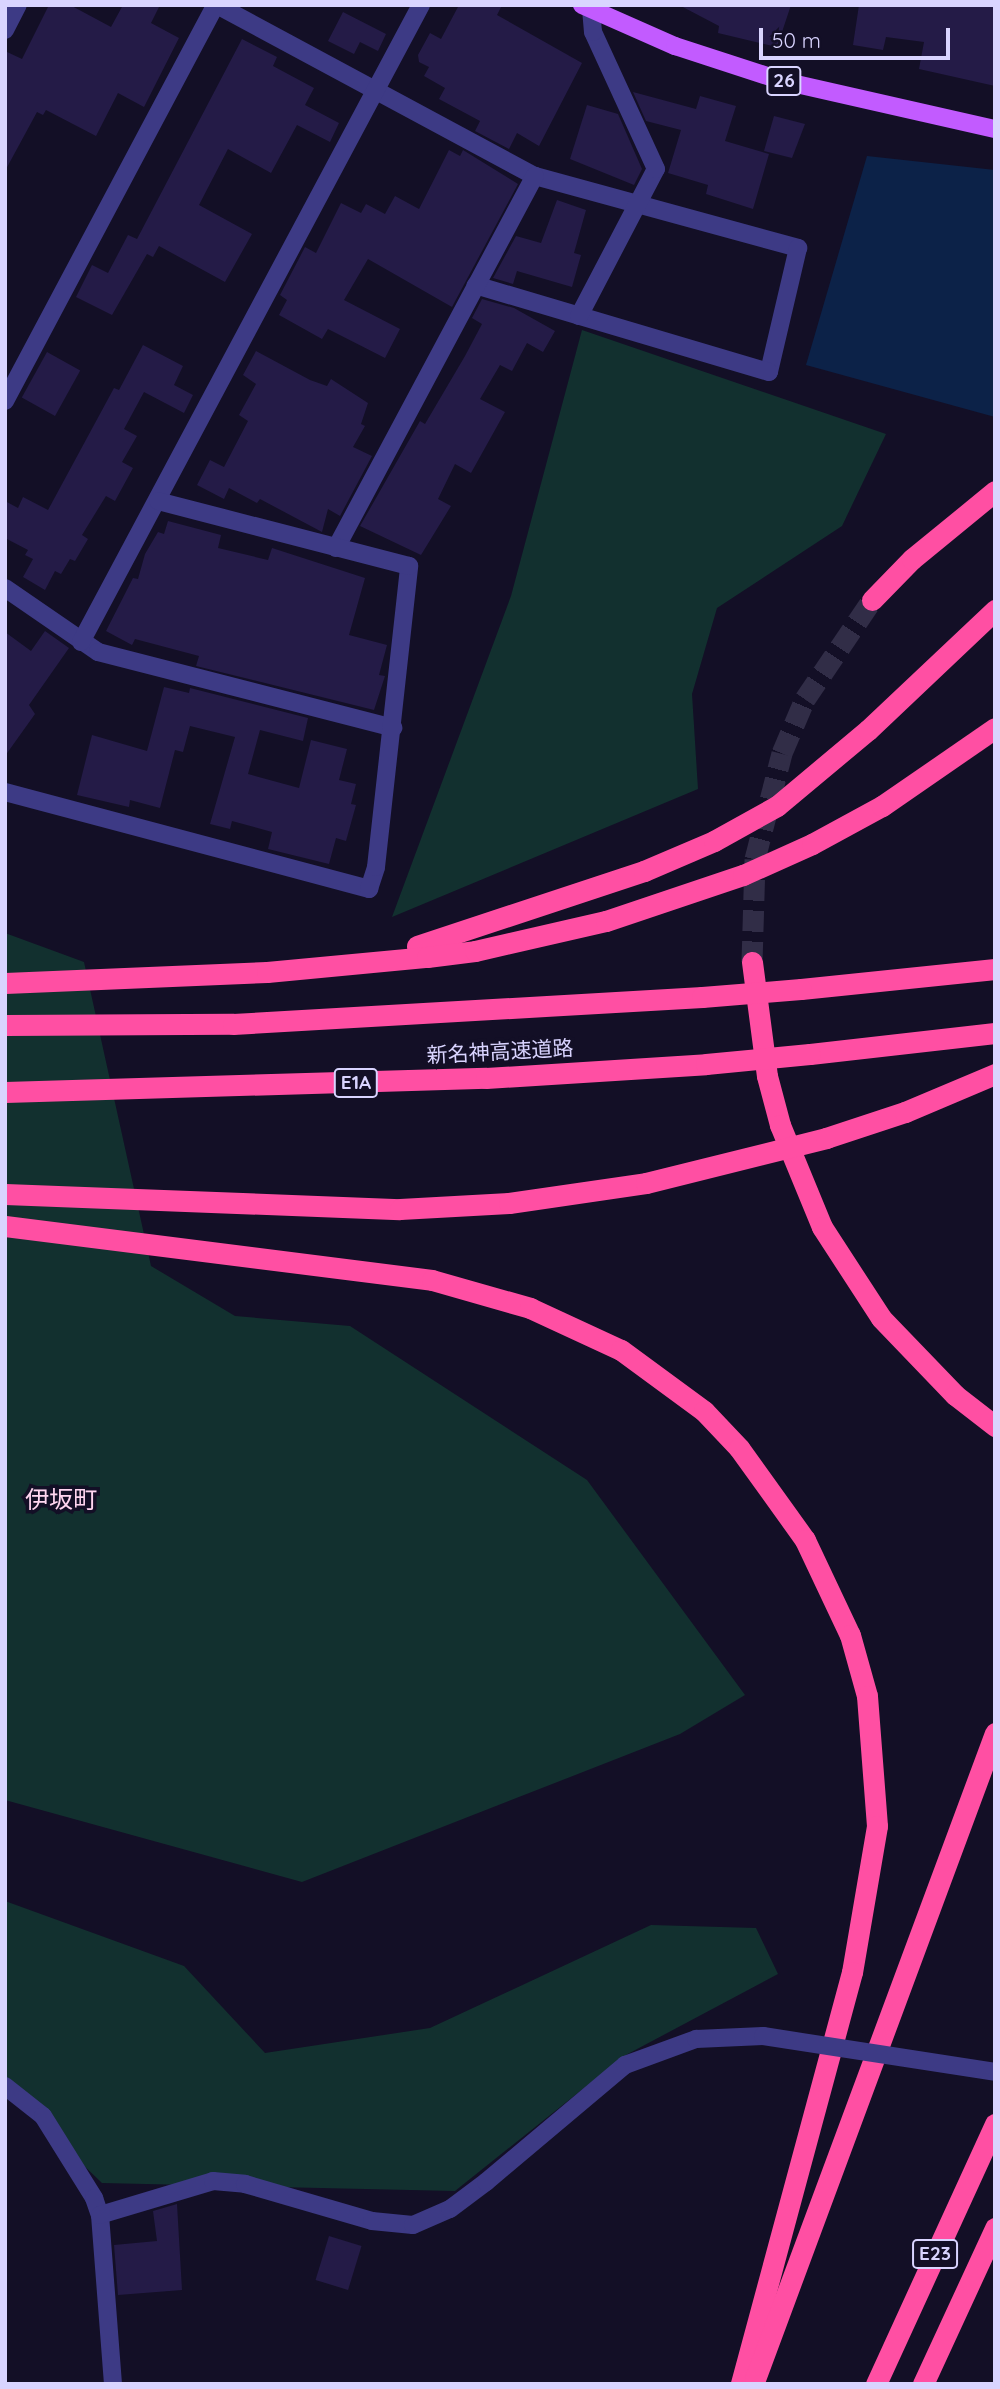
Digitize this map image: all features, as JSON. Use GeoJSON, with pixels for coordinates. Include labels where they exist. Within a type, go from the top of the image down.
{"type":"FeatureCollection","features":[{"type":"Feature","properties":{"kind":"highway"},"geometry":{"type":"LineString","coordinates":[[872,600],[912,559],[994,491]]}},
{"type":"Feature","properties":{"kind":"highway"},"geometry":{"type":"LineString","coordinates":[[333,965],[439,941],[544,908],[714,841],[777,806],[822,772],[995,610]]}},
{"type":"Feature","properties":{"kind":"highway"},"geometry":{"type":"LineString","coordinates":[[5,984],[333,965],[475,951],[606,921],[672,901],[812,844],[882,806],[995,728]]}},
{"type":"Feature","properties":{"kind":"highway"},"geometry":{"type":"LineString","coordinates":[[751,962],[767,1076],[780,1125],[822,1227],[881,1318],[955,1395],[995,1426]]}},
{"type":"Feature","properties":{"kind":"highway","name":"新名神高速道路"},"geometry":{"type":"LineString","coordinates":[[5,1025],[260,1023],[702,997],[995,969]]}},
{"type":"Feature","properties":{"kind":"highway","name":"新名神高速道路"},"geometry":{"type":"LineString","coordinates":[[5,1092],[486,1078],[706,1064],[995,1033]]}},
{"type":"Feature","properties":{"kind":"highway"},"geometry":{"type":"LineString","coordinates":[[5,1194],[400,1209],[509,1203],[646,1183],[825,1138],[905,1112],[995,1074]]}},
{"type":"Feature","properties":{"kind":"highway"},"geometry":{"type":"LineString","coordinates":[[5,1226],[432,1280],[530,1308],[621,1350],[704,1411],[739,1448],[805,1540],[850,1635],[867,1696],[877,1826],[852,1972],[741,2384]]}},
{"type":"Feature","properties":{"kind":"highway"},"geometry":{"type":"LineString","coordinates":[[753,2384],[995,1733]]}},
{"type":"Feature","properties":{"kind":"highway","name":"E23"},"geometry":{"type":"LineString","coordinates":[[876,2384],[995,2124]]}},
{"type":"Feature","properties":{"kind":"highway","name":"E23"},"geometry":{"type":"LineString","coordinates":[[923,2384],[995,2228]]}},
{"type":"Feature","properties":{"kind":"main road","name":"26"},"geometry":{"type":"LineString","coordinates":[[587,8],[675,46],[782,81],[995,129]]}},
{"type":"Feature","properties":{"kind":"street"},"geometry":{"type":"LineString","coordinates":[[5,30],[18,5]]}},
{"type":"Feature","properties":{"kind":"street"},"geometry":{"type":"LineString","coordinates":[[5,401],[216,5],[535,176],[799,248],[769,372],[476,285]]}},
{"type":"Feature","properties":{"kind":"street"},"geometry":{"type":"LineString","coordinates":[[81,642],[421,5]]}},
{"type":"Feature","properties":{"kind":"street"},"geometry":{"type":"LineString","coordinates":[[579,316],[656,169],[593,32],[587,8]]}},
{"type":"Feature","properties":{"kind":"street"},"geometry":{"type":"LineString","coordinates":[[336,548],[535,176]]}},
{"type":"Feature","properties":{"kind":"street"},"geometry":{"type":"LineString","coordinates":[[5,792],[369,890],[376,867],[409,566],[158,500]]}},
{"type":"Feature","properties":{"kind":"street"},"geometry":{"type":"LineString","coordinates":[[5,588],[98,652],[393,729]]}},
{"type":"Feature","properties":{"kind":"street"},"geometry":{"type":"LineString","coordinates":[[100,2215],[213,2181],[266,2189],[372,2221],[413,2225],[450,2209],[486,2182],[625,2065],[696,2039],[763,2036],[995,2072]]}},
{"type":"Feature","properties":{"kind":"street"},"geometry":{"type":"LineString","coordinates":[[5,2085],[43,2116],[67,2149],[100,2215],[113,2384]]}},
{"type":"Feature","properties":{"kind":"green space"},"geometry":{"type":"Polygon","coordinates":[[[582,330],[886,434],[842,526],[717,608],[692,694],[698,789],[392,917],[511,596],[582,330]]]}},
{"type":"Feature","properties":{"kind":"green space"},"geometry":{"type":"Polygon","coordinates":[[[5,933],[84,962],[151,1266],[235,1316],[350,1326],[587,1480],[745,1695],[680,1734],[302,1882],[5,1800],[5,933]]]}},
{"type":"Feature","properties":{"kind":"green space"},"geometry":{"type":"Polygon","coordinates":[[[5,1901],[184,1966],[265,2053],[430,2028],[651,1925],[756,1928],[778,1974],[624,2056],[455,2191],[102,2183],[5,2090],[5,1901]]]}},
{"type":"Feature","properties":{"kind":"water"},"geometry":{"type":"Polygon","coordinates":[[[867,156],[995,170],[995,417],[806,365],[867,156]]]}},
{"type":"Feature","properties":{"kind":"building"},"geometry":{"type":"Polygon","coordinates":[[[49,5],[70,5],[111,27],[123,5],[160,5],[151,23],[179,38],[144,107],[118,93],[96,136],[46,110],[43,115],[37,112],[5,171],[5,51],[22,59],[49,5]]]}},
{"type":"Feature","properties":{"kind":"building"},"geometry":{"type":"Polygon","coordinates":[[[459,5],[502,5],[497,15],[582,63],[539,146],[517,133],[509,149],[475,131],[480,121],[439,99],[445,88],[424,76],[429,67],[419,62],[418,55],[430,33],[441,39],[459,5]]]}},
{"type":"Feature","properties":{"kind":"building"},"geometry":{"type":"Polygon","coordinates":[[[679,5],[791,5],[777,47],[718,33],[719,26],[679,5]]]}},
{"type":"Feature","properties":{"kind":"building"},"geometry":{"type":"Polygon","coordinates":[[[859,5],[995,5],[995,86],[919,69],[924,42],[886,37],[883,50],[853,45],[859,5]]]}},
{"type":"Feature","properties":{"kind":"building"},"geometry":{"type":"Polygon","coordinates":[[[343,12],[386,34],[378,51],[360,42],[354,54],[328,41],[343,12]]]}},
{"type":"Feature","properties":{"kind":"building"},"geometry":{"type":"Polygon","coordinates":[[[242,39],[277,57],[273,66],[314,88],[305,105],[339,123],[330,142],[297,125],[271,173],[228,149],[199,205],[252,234],[225,282],[159,246],[153,257],[147,254],[112,315],[76,297],[92,265],[108,273],[128,235],[137,239],[242,39]]]}},
{"type":"Feature","properties":{"kind":"building"},"geometry":{"type":"Polygon","coordinates":[[[633,92],[696,109],[700,96],[736,106],[725,141],[769,154],[753,209],[706,194],[708,185],[668,173],[681,130],[646,121],[633,92]]]}},
{"type":"Feature","properties":{"kind":"building"},"geometry":{"type":"Polygon","coordinates":[[[587,105],[618,114],[642,169],[634,185],[570,159],[587,105]]]}},
{"type":"Feature","properties":{"kind":"building"},"geometry":{"type":"Polygon","coordinates":[[[774,116],[805,124],[792,158],[764,151],[774,116]]]}},
{"type":"Feature","properties":{"kind":"building"},"geometry":{"type":"Polygon","coordinates":[[[449,150],[460,156],[463,150],[518,184],[452,307],[368,259],[344,300],[400,329],[385,358],[328,329],[322,339],[279,315],[287,300],[280,295],[305,247],[316,253],[341,203],[361,213],[366,204],[385,214],[395,196],[419,209],[449,150]]]}},
{"type":"Feature","properties":{"kind":"building"},"geometry":{"type":"Polygon","coordinates":[[[557,200],[586,210],[574,253],[581,255],[572,287],[517,271],[513,284],[493,278],[516,236],[541,243],[557,200]]]}},
{"type":"Feature","properties":{"kind":"building"},"geometry":{"type":"Polygon","coordinates":[[[482,299],[514,308],[555,331],[543,352],[527,343],[512,371],[500,365],[480,399],[505,412],[471,473],[455,464],[438,499],[451,506],[421,555],[360,526],[420,421],[425,424],[465,356],[482,324],[472,318],[482,299]]]}},
{"type":"Feature","properties":{"kind":"building"},"geometry":{"type":"Polygon","coordinates":[[[143,345],[183,366],[174,385],[193,395],[184,413],[144,392],[124,429],[137,436],[122,462],[133,468],[115,501],[106,496],[82,535],[88,539],[75,561],[70,559],[61,574],[55,571],[45,590],[23,577],[33,559],[25,555],[28,550],[5,538],[5,501],[18,508],[23,497],[48,510],[114,388],[119,390],[143,345]]]}},
{"type":"Feature","properties":{"kind":"building"},"geometry":{"type":"Polygon","coordinates":[[[256,351],[310,380],[327,386],[331,379],[368,403],[361,424],[365,426],[353,447],[372,456],[340,516],[328,509],[322,532],[260,499],[257,503],[229,488],[224,499],[197,485],[210,460],[224,467],[248,421],[239,415],[256,384],[243,375],[256,351]]]}},
{"type":"Feature","properties":{"kind":"building"},"geometry":{"type":"Polygon","coordinates":[[[47,352],[80,370],[55,416],[22,397],[47,352]]]}},
{"type":"Feature","properties":{"kind":"building"},"geometry":{"type":"Polygon","coordinates":[[[168,521],[221,535],[218,548],[268,560],[272,548],[365,578],[349,635],[387,645],[379,675],[385,676],[374,710],[196,666],[199,656],[135,639],[132,645],[106,631],[133,578],[138,579],[145,554],[158,532],[164,534],[168,521]]]}},
{"type":"Feature","properties":{"kind":"building"},"geometry":{"type":"Polygon","coordinates":[[[45,631],[69,648],[29,705],[35,714],[5,756],[5,632],[31,651],[45,631]]]}},
{"type":"Feature","properties":{"kind":"building"},"geometry":{"type":"Polygon","coordinates":[[[164,687],[189,693],[190,688],[308,718],[303,741],[260,730],[248,774],[299,788],[311,740],[347,749],[339,780],[356,784],[351,804],[356,805],[346,841],[336,838],[329,864],[268,849],[272,832],[232,821],[230,829],[210,824],[235,737],[190,726],[183,752],[175,750],[160,808],[130,800],[129,807],[77,795],[92,735],[147,751],[164,687]]]}},
{"type":"Feature","properties":{"kind":"building"},"geometry":{"type":"Polygon","coordinates":[[[177,2204],[182,2290],[118,2295],[114,2245],[157,2241],[153,2211],[177,2204]]]}},
{"type":"Feature","properties":{"kind":"building"},"geometry":{"type":"Polygon","coordinates":[[[329,2236],[362,2246],[348,2290],[316,2280],[329,2236]]]}},
{"type":"Feature","properties":{"kind":"tunnel"},"geometry":{"type":"LineString","coordinates":[[752,962],[755,859],[782,753],[805,699],[872,600]]}},
{"type":"Feature","properties":{"kind":"district","name":"伊坂町"},"geometry":{"type":"Point","coordinates":[61,1500]}}]}
